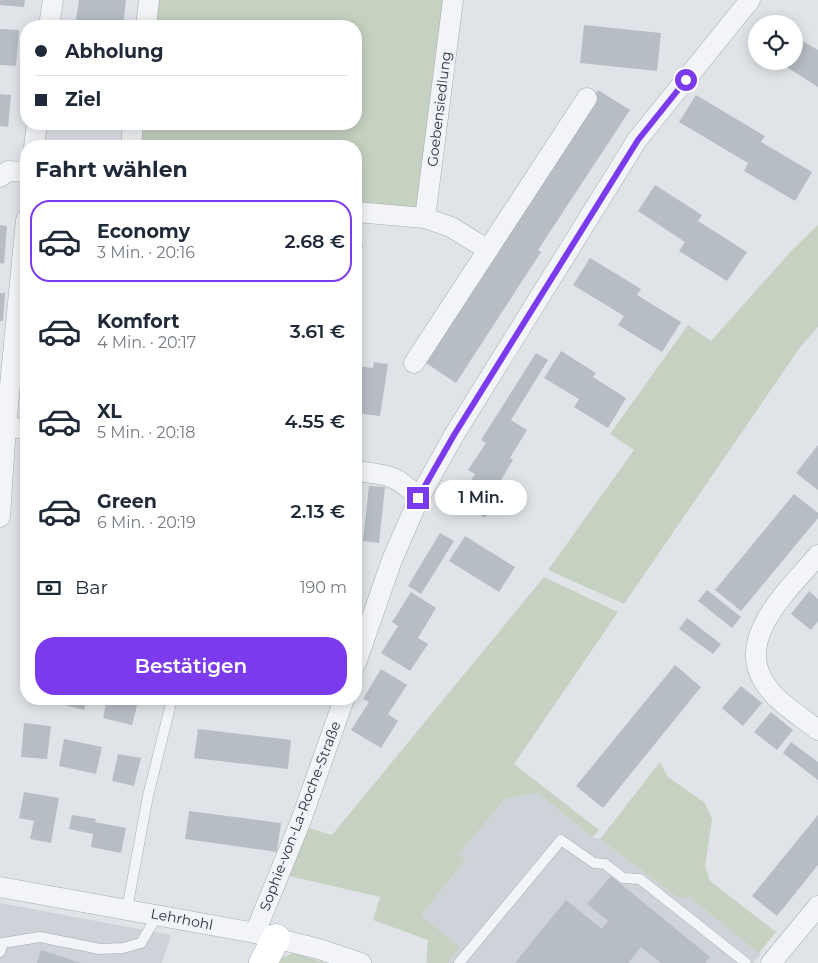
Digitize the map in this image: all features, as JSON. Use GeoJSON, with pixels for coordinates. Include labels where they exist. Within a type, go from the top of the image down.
{"type":"FeatureCollection","features":[{"type":"Feature","properties":{"kind":"street"},"geometry":{"type":"LineString","coordinates":[[50,20],[53,0]]}},
{"type":"Feature","properties":{"kind":"street"},"geometry":{"type":"LineString","coordinates":[[147,20],[149,0]]}},
{"type":"Feature","properties":{"kind":"street","name":"Goebensiedlung"},"geometry":{"type":"LineString","coordinates":[[425,218],[453,0]]}},
{"type":"Feature","properties":{"kind":"street"},"geometry":{"type":"LineString","coordinates":[[362,646],[392,560],[418,498],[454,435],[638,140],[750,0]]}},
{"type":"Feature","properties":{"kind":"street"},"geometry":{"type":"LineString","coordinates":[[414,363],[587,98]]}},
{"type":"Feature","properties":{"kind":"street"},"geometry":{"type":"LineString","coordinates":[[0,177],[8,171],[20,172]]}},
{"type":"Feature","properties":{"kind":"street"},"geometry":{"type":"LineString","coordinates":[[362,213],[425,218],[452,227],[488,250]]}},
{"type":"Feature","properties":{"kind":"street"},"geometry":{"type":"LineString","coordinates":[[0,517],[6,427],[20,282]]}},
{"type":"Feature","properties":{"kind":"street"},"geometry":{"type":"LineString","coordinates":[[6,427],[20,429]]}},
{"type":"Feature","properties":{"kind":"street"},"geometry":{"type":"LineString","coordinates":[[362,472],[389,475],[403,483],[418,498]]}},
{"type":"Feature","properties":{"kind":"street"},"geometry":{"type":"LineString","coordinates":[[818,556],[768,615],[760,631],[756,654],[764,683],[776,697],[818,730]]}},
{"type":"Feature","properties":{"kind":"street","name":"Sophie-von-La-Roche-Straße"},"geometry":{"type":"LineString","coordinates":[[265,935],[300,823],[342,705]]}},
{"type":"Feature","properties":{"kind":"street","name":"Lehrhohl"},"geometry":{"type":"LineString","coordinates":[[0,886],[265,935],[361,963]]}},
{"type":"Feature","properties":{"kind":"street"},"geometry":{"type":"LineString","coordinates":[[771,963],[818,906]]}},
{"type":"Feature","properties":{"kind":"street"},"geometry":{"type":"LineString","coordinates":[[263,963],[265,935]]}},
{"type":"Feature","properties":{"kind":"lane"},"geometry":{"type":"LineString","coordinates":[[128,909],[148,796],[171,705]]}},
{"type":"Feature","properties":{"kind":"lane"},"geometry":{"type":"LineString","coordinates":[[460,963],[561,840],[594,863],[605,864],[623,878],[640,879],[746,963]]}},
{"type":"Feature","properties":{"kind":"lane"},"geometry":{"type":"LineString","coordinates":[[0,952],[3,943],[40,937],[100,949],[122,948],[140,943],[158,914]]}},
{"type":"Feature","properties":{"kind":"shaded area"},"geometry":{"type":"Polygon","coordinates":[[[538,793],[592,837],[600,839],[678,898],[689,897],[761,954],[753,963],[448,963],[460,947],[421,915],[466,860],[459,854],[506,798],[538,793]]]}},
{"type":"Feature","properties":{"kind":"shaded area"},"geometry":{"type":"Polygon","coordinates":[[[0,903],[171,935],[162,963],[0,963],[0,903]]]}},
{"type":"Feature","properties":{"kind":"green space"},"geometry":{"type":"Polygon","coordinates":[[[156,0],[444,0],[419,214],[362,206],[362,140],[140,140],[141,130],[362,130],[362,20],[154,20],[156,0]]]}},
{"type":"Feature","properties":{"kind":"green space"},"geometry":{"type":"Polygon","coordinates":[[[818,225],[818,327],[801,346],[624,604],[548,570],[634,450],[610,434],[688,325],[711,341],[793,249],[818,225]]]}},
{"type":"Feature","properties":{"kind":"green space"},"geometry":{"type":"Polygon","coordinates":[[[544,577],[618,612],[514,764],[599,830],[592,837],[538,793],[506,798],[459,854],[466,860],[421,915],[460,947],[448,963],[427,963],[428,940],[373,920],[380,897],[289,876],[306,827],[332,835],[544,577]]]}},
{"type":"Feature","properties":{"kind":"green space"},"geometry":{"type":"Polygon","coordinates":[[[660,762],[668,777],[705,803],[712,819],[705,866],[710,881],[776,932],[759,953],[689,897],[678,898],[600,839],[660,762]]]}},
{"type":"Feature","properties":{"kind":"green space"},"geometry":{"type":"Polygon","coordinates":[[[294,953],[325,963],[276,963],[281,958],[294,953]]]}},
{"type":"Feature","properties":{"kind":"building"},"geometry":{"type":"Polygon","coordinates":[[[0,0],[25,0],[24,7],[0,5],[0,0]]]}},
{"type":"Feature","properties":{"kind":"building"},"geometry":{"type":"Polygon","coordinates":[[[79,0],[126,0],[124,20],[76,20],[79,0]]]}},
{"type":"Feature","properties":{"kind":"building"},"geometry":{"type":"Polygon","coordinates":[[[584,25],[661,33],[657,71],[580,63],[584,25]]]}},
{"type":"Feature","properties":{"kind":"building"},"geometry":{"type":"Polygon","coordinates":[[[0,29],[19,30],[16,66],[0,65],[0,29]]]}},
{"type":"Feature","properties":{"kind":"building"},"geometry":{"type":"Polygon","coordinates":[[[803,41],[818,50],[818,87],[791,70],[803,70],[803,41]]]}},
{"type":"Feature","properties":{"kind":"building"},"geometry":{"type":"Polygon","coordinates":[[[598,90],[630,110],[538,250],[541,252],[456,383],[426,363],[492,253],[598,90]]]}},
{"type":"Feature","properties":{"kind":"building"},"geometry":{"type":"Polygon","coordinates":[[[0,94],[11,95],[8,127],[0,126],[0,94]]]}},
{"type":"Feature","properties":{"kind":"building"},"geometry":{"type":"Polygon","coordinates":[[[696,95],[765,136],[761,142],[812,172],[795,201],[744,171],[748,163],[679,122],[696,95]]]}},
{"type":"Feature","properties":{"kind":"building"},"geometry":{"type":"Polygon","coordinates":[[[655,185],[702,215],[698,221],[747,252],[727,281],[679,251],[685,242],[638,211],[655,185]]]}},
{"type":"Feature","properties":{"kind":"building"},"geometry":{"type":"Polygon","coordinates":[[[0,225],[7,226],[4,264],[0,263],[0,225]]]}},
{"type":"Feature","properties":{"kind":"building"},"geometry":{"type":"Polygon","coordinates":[[[590,258],[641,289],[637,295],[681,322],[662,352],[618,325],[624,316],[573,285],[590,258]]]}},
{"type":"Feature","properties":{"kind":"building"},"geometry":{"type":"Polygon","coordinates":[[[0,293],[5,293],[3,321],[0,321],[0,293]]]}},
{"type":"Feature","properties":{"kind":"building"},"geometry":{"type":"Polygon","coordinates":[[[561,351],[596,373],[593,377],[626,398],[608,428],[574,407],[579,399],[544,378],[561,351]]]}},
{"type":"Feature","properties":{"kind":"building"},"geometry":{"type":"Polygon","coordinates":[[[536,353],[548,360],[511,420],[527,430],[510,458],[513,460],[496,488],[502,492],[485,518],[458,501],[475,474],[468,470],[486,443],[481,440],[536,353]]]}},
{"type":"Feature","properties":{"kind":"building"},"geometry":{"type":"Polygon","coordinates":[[[374,362],[388,364],[380,416],[362,414],[362,367],[373,368],[374,362]]]}},
{"type":"Feature","properties":{"kind":"building"},"geometry":{"type":"Polygon","coordinates":[[[818,445],[818,490],[796,473],[818,445]]]}},
{"type":"Feature","properties":{"kind":"building"},"geometry":{"type":"Polygon","coordinates":[[[369,486],[385,487],[379,543],[363,541],[369,486]]]}},
{"type":"Feature","properties":{"kind":"building"},"geometry":{"type":"Polygon","coordinates":[[[794,494],[818,513],[818,518],[741,611],[715,590],[794,494]]]}},
{"type":"Feature","properties":{"kind":"building"},"geometry":{"type":"Polygon","coordinates":[[[440,533],[454,541],[421,594],[408,586],[440,533]]]}},
{"type":"Feature","properties":{"kind":"building"},"geometry":{"type":"Polygon","coordinates":[[[465,536],[515,567],[499,592],[449,561],[465,536]]]}},
{"type":"Feature","properties":{"kind":"building"},"geometry":{"type":"Polygon","coordinates":[[[707,590],[741,617],[732,628],[698,601],[707,590]]]}},
{"type":"Feature","properties":{"kind":"building"},"geometry":{"type":"Polygon","coordinates":[[[809,591],[818,599],[818,621],[811,630],[791,614],[809,591]]]}},
{"type":"Feature","properties":{"kind":"building"},"geometry":{"type":"Polygon","coordinates":[[[411,592],[436,608],[418,638],[428,644],[410,671],[381,653],[398,626],[392,622],[411,592]]]}},
{"type":"Feature","properties":{"kind":"building"},"geometry":{"type":"Polygon","coordinates":[[[687,618],[721,644],[713,654],[679,629],[687,618]]]}},
{"type":"Feature","properties":{"kind":"building"},"geometry":{"type":"Polygon","coordinates":[[[675,665],[701,687],[603,808],[576,786],[675,665]]]}},
{"type":"Feature","properties":{"kind":"building"},"geometry":{"type":"Polygon","coordinates":[[[381,669],[407,685],[388,714],[398,721],[381,748],[351,730],[369,702],[363,699],[381,669]]]}},
{"type":"Feature","properties":{"kind":"building"},"geometry":{"type":"Polygon","coordinates":[[[741,686],[762,703],[743,726],[722,708],[741,686]]]}},
{"type":"Feature","properties":{"kind":"building"},"geometry":{"type":"Polygon","coordinates":[[[65,705],[85,705],[84,710],[65,705]]]}},
{"type":"Feature","properties":{"kind":"building"},"geometry":{"type":"Polygon","coordinates":[[[106,705],[137,705],[132,725],[103,718],[106,705]]]}},
{"type":"Feature","properties":{"kind":"building"},"geometry":{"type":"Polygon","coordinates":[[[771,712],[793,730],[777,750],[754,732],[771,712]]]}},
{"type":"Feature","properties":{"kind":"building"},"geometry":{"type":"Polygon","coordinates":[[[24,723],[51,726],[47,759],[21,757],[24,723]]]}},
{"type":"Feature","properties":{"kind":"building"},"geometry":{"type":"Polygon","coordinates":[[[198,729],[291,740],[288,769],[194,758],[198,729]]]}},
{"type":"Feature","properties":{"kind":"building"},"geometry":{"type":"Polygon","coordinates":[[[64,739],[102,747],[96,774],[59,766],[64,739]]]}},
{"type":"Feature","properties":{"kind":"building"},"geometry":{"type":"Polygon","coordinates":[[[791,742],[818,762],[818,780],[783,753],[791,742]]]}},
{"type":"Feature","properties":{"kind":"building"},"geometry":{"type":"Polygon","coordinates":[[[118,754],[141,758],[134,786],[112,781],[118,754]]]}},
{"type":"Feature","properties":{"kind":"building"},"geometry":{"type":"Polygon","coordinates":[[[24,792],[59,798],[51,843],[30,839],[34,821],[19,818],[24,792]]]}},
{"type":"Feature","properties":{"kind":"building"},"geometry":{"type":"Polygon","coordinates":[[[189,811],[281,823],[277,852],[185,839],[189,811]]]}},
{"type":"Feature","properties":{"kind":"building"},"geometry":{"type":"Polygon","coordinates":[[[72,815],[96,819],[95,822],[126,828],[121,853],[91,847],[93,834],[69,829],[72,815]]]}},
{"type":"Feature","properties":{"kind":"building"},"geometry":{"type":"Polygon","coordinates":[[[818,815],[818,865],[777,916],[752,896],[818,815]]]}},
{"type":"Feature","properties":{"kind":"building"},"geometry":{"type":"Polygon","coordinates":[[[611,876],[710,957],[705,963],[661,963],[641,947],[628,963],[515,963],[566,900],[602,929],[608,921],[587,904],[611,876]]]}},
{"type":"Feature","properties":{"kind":"building"},"geometry":{"type":"Polygon","coordinates":[[[41,950],[81,963],[37,963],[41,950]]]}},
{"type":"Feature","properties":{"kind":"route"},"geometry":{"type":"LineString","coordinates":[[418,498],[454,435],[638,140],[686,80]]}}]}
